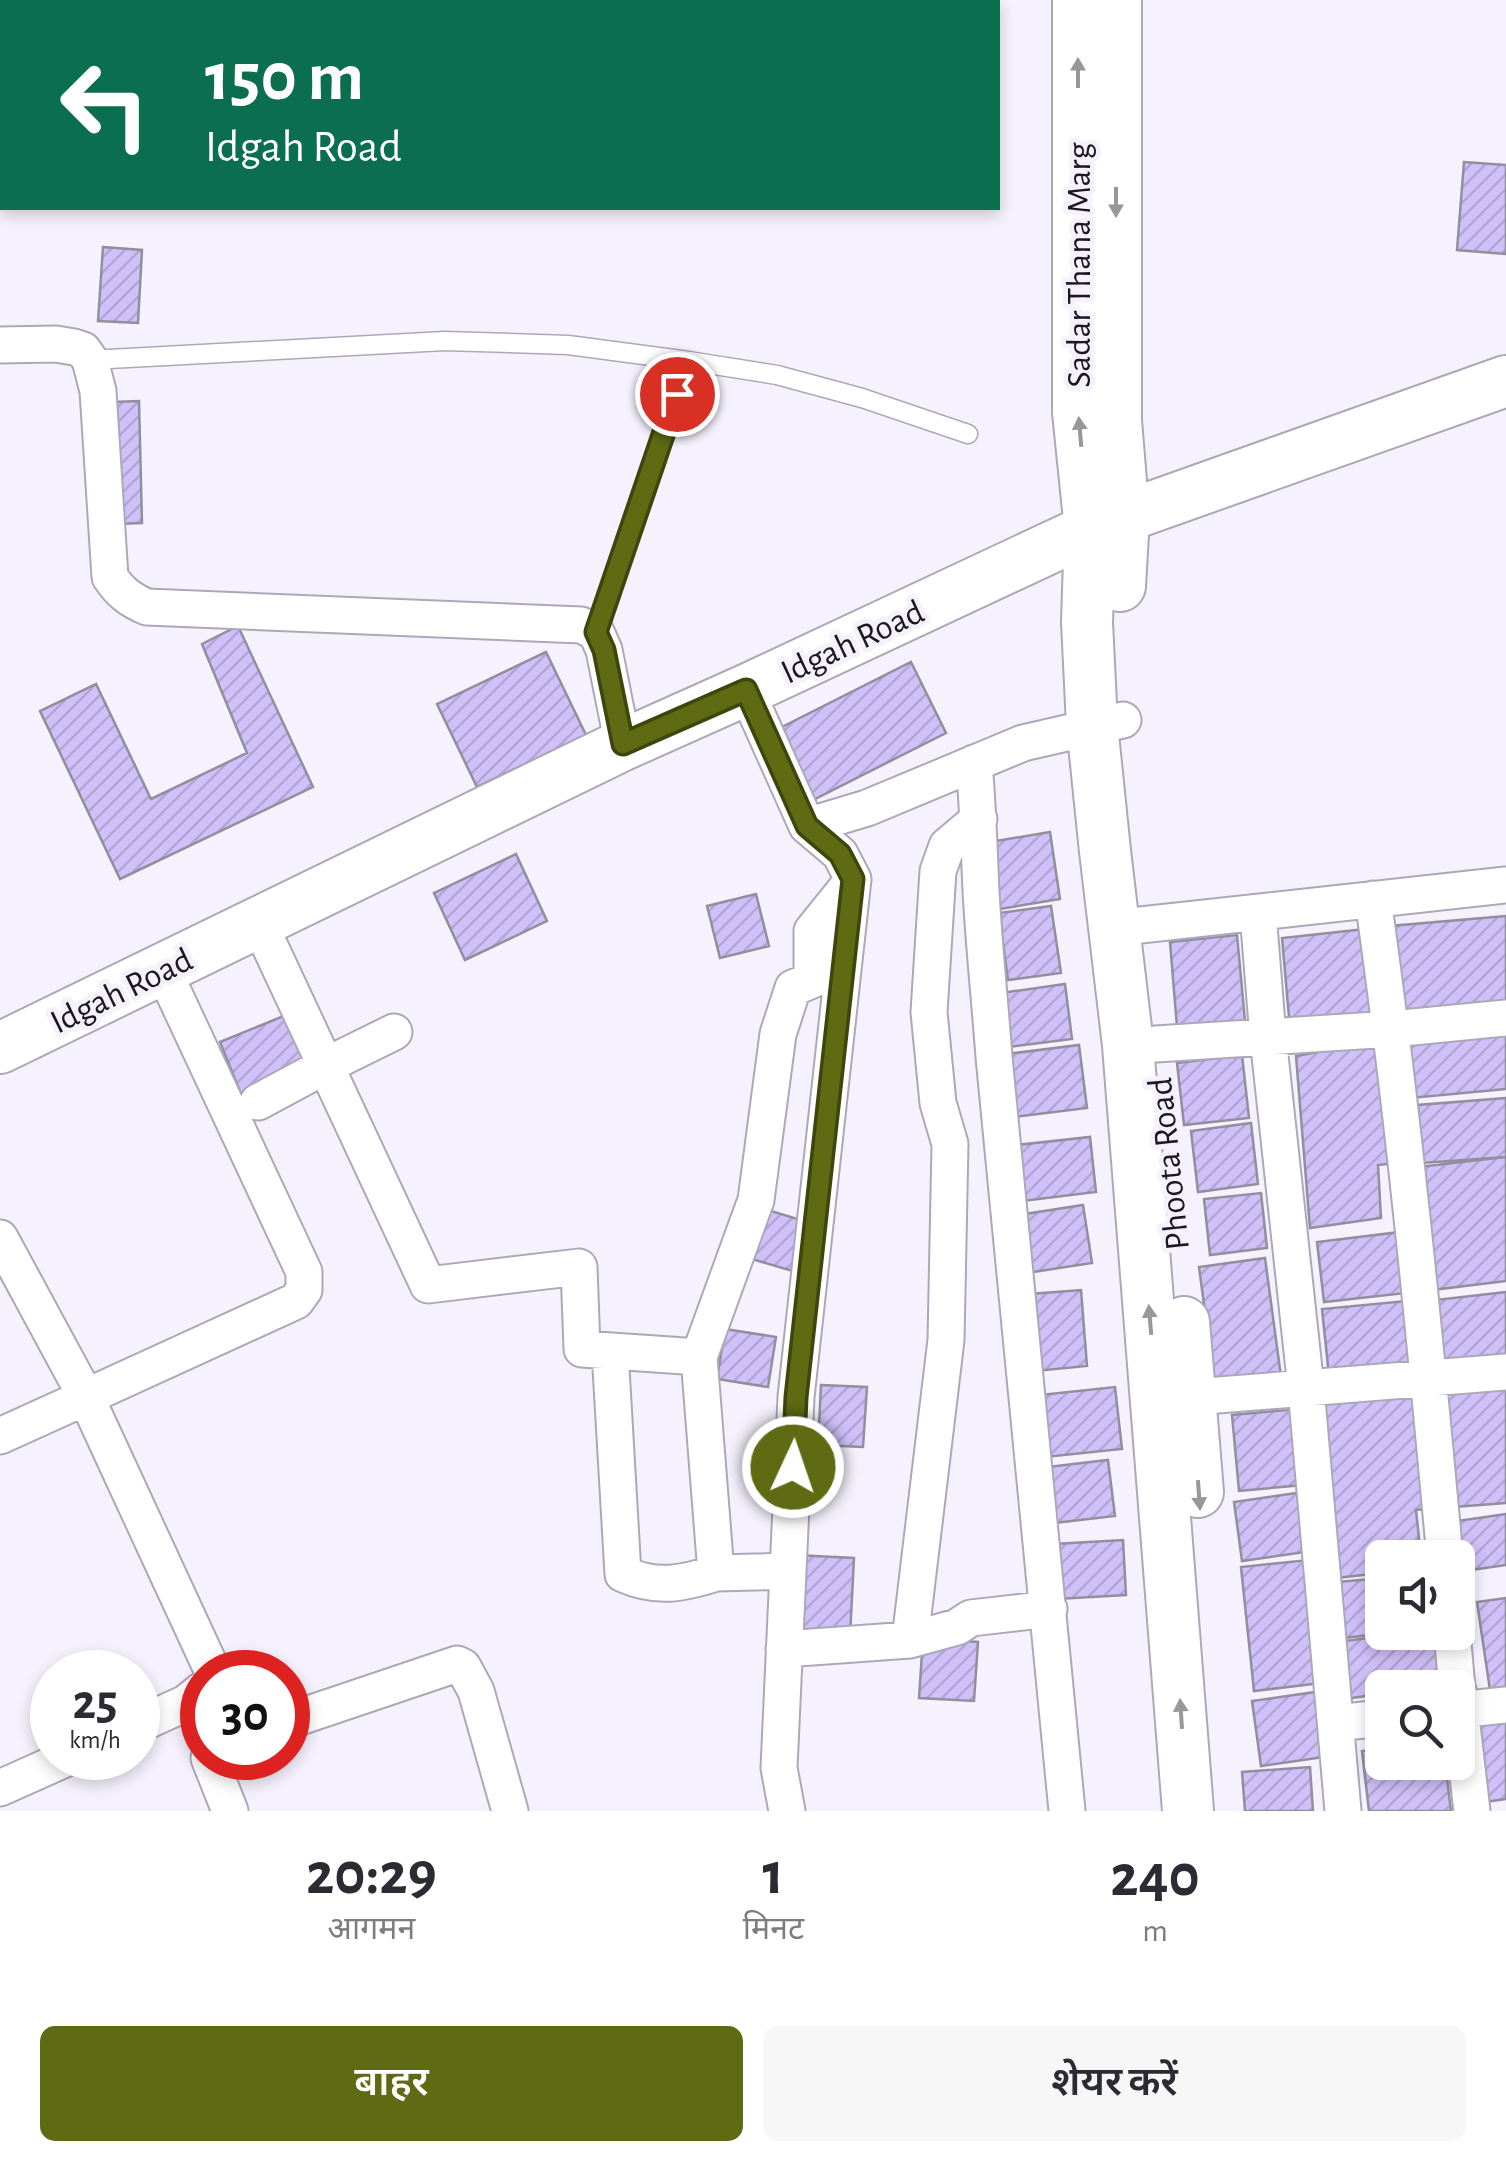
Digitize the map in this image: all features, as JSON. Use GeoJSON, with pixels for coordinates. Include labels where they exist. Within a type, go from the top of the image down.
{"type":"FeatureCollection","features":[{"type":"Feature","properties":{"kind":"street","name":"Sadar Thana Marg"},"geometry":{"type":"LineString","coordinates":[[1078,0],[1078,412],[1107,523]]}},
{"type":"Feature","properties":{"kind":"street","name":"Sadar Thana Marg"},"geometry":{"type":"LineString","coordinates":[[1107,523],[1116,421],[1116,0]]}},
{"type":"Feature","properties":{"kind":"street"},"geometry":{"type":"LineString","coordinates":[[0,345],[56,344],[83,350],[90,360],[98,391],[110,577],[132,601],[147,606],[580,625],[596,632],[604,650],[623,744]]}},
{"type":"Feature","properties":{"kind":"street","name":"Idgah Road"},"geometry":{"type":"LineString","coordinates":[[0,1048],[623,744],[1107,523],[1506,381]]}},
{"type":"Feature","properties":{"kind":"street","name":"Phoota Road"},"geometry":{"type":"LineString","coordinates":[[1107,523],[1087,606],[1108,723],[1129,927],[1128,1044],[1221,1811]]}},
{"type":"Feature","properties":{"kind":"street"},"geometry":{"type":"LineString","coordinates":[[746,690],[807,826],[840,854],[853,879],[796,1397],[779,1768],[787,1811]]}},
{"type":"Feature","properties":{"kind":"street"},"geometry":{"type":"LineString","coordinates":[[807,826],[867,808],[1023,743],[1108,723]]}},
{"type":"Feature","properties":{"kind":"street"},"geometry":{"type":"LineString","coordinates":[[974,763],[994,1054],[1066,1811]]}},
{"type":"Feature","properties":{"kind":"street"},"geometry":{"type":"LineString","coordinates":[[910,1640],[946,1340],[950,1144],[938,1103],[928,1012],[938,871],[946,846],[979,819]]}},
{"type":"Feature","properties":{"kind":"street"},"geometry":{"type":"LineString","coordinates":[[716,1573],[699,1357],[756,1200],[778,1034],[793,988],[812,980],[812,931],[853,879]]}},
{"type":"Feature","properties":{"kind":"street"},"geometry":{"type":"LineString","coordinates":[[1129,927],[1506,884]]}},
{"type":"Feature","properties":{"kind":"street"},"geometry":{"type":"LineString","coordinates":[[1373,899],[1392,1029],[1443,1540]]}},
{"type":"Feature","properties":{"kind":"street"},"geometry":{"type":"LineString","coordinates":[[1258,913],[1306,1388],[1343,1811]]}},
{"type":"Feature","properties":{"kind":"street"},"geometry":{"type":"LineString","coordinates":[[259,923],[428,1285],[579,1267],[582,1349],[699,1357]]}},
{"type":"Feature","properties":{"kind":"street","name":"Phoota Road"},"geometry":{"type":"LineString","coordinates":[[1129,927],[1156,1044],[1174,1399],[1188,1811]]}},
{"type":"Feature","properties":{"kind":"street"},"geometry":{"type":"LineString","coordinates":[[0,1436],[296,1301],[304,1290],[304,1272],[163,970]]}},
{"type":"Feature","properties":{"kind":"street"},"geometry":{"type":"LineString","coordinates":[[1156,1044],[1506,1018]]}},
{"type":"Feature","properties":{"kind":"street"},"geometry":{"type":"LineString","coordinates":[[258,1102],[394,1032]]}},
{"type":"Feature","properties":{"kind":"street"},"geometry":{"type":"LineString","coordinates":[[0,1238],[86,1397],[203,1650]]}},
{"type":"Feature","properties":{"kind":"street"},"geometry":{"type":"LineString","coordinates":[[610,1351],[624,1574],[642,1582],[673,1584],[716,1573],[787,1571]]}},
{"type":"Feature","properties":{"kind":"street"},"geometry":{"type":"LineString","coordinates":[[1174,1399],[1506,1372]]}},
{"type":"Feature","properties":{"kind":"street"},"geometry":{"type":"LineString","coordinates":[[784,1649],[910,1640],[957,1627],[971,1618],[1049,1609]]}},
{"type":"Feature","properties":{"kind":"street"},"geometry":{"type":"LineString","coordinates":[[310,1714],[456,1664],[464,1667],[476,1690],[510,1811]]}},
{"type":"Feature","properties":{"kind":"street"},"geometry":{"type":"LineString","coordinates":[[1475,1701],[1506,1705]]}},
{"type":"Feature","properties":{"kind":"street"},"geometry":{"type":"LineString","coordinates":[[1336,1723],[1365,1720]]}},
{"type":"Feature","properties":{"kind":"street"},"geometry":{"type":"LineString","coordinates":[[0,1788],[30,1775]]}},
{"type":"Feature","properties":{"kind":"street"},"geometry":{"type":"LineString","coordinates":[[218,1780],[230,1811]]}},
{"type":"Feature","properties":{"kind":"street"},"geometry":{"type":"LineString","coordinates":[[1468,1780],[1472,1811]]}},
{"type":"Feature","properties":{"kind":"lane"},"geometry":{"type":"LineString","coordinates":[[90,360],[445,341],[568,345],[777,375],[862,398],[968,434]]}},
{"type":"Feature","properties":{"kind":"lane"},"geometry":{"type":"LineString","coordinates":[[596,632],[689,360]]}},
{"type":"Feature","properties":{"kind":"building"},"geometry":{"type":"Polygon","coordinates":[[[1464,162],[1506,165],[1506,254],[1457,250],[1464,162]]]}},
{"type":"Feature","properties":{"kind":"building"},"geometry":{"type":"Polygon","coordinates":[[[103,247],[142,250],[138,323],[98,321],[103,247]]]}},
{"type":"Feature","properties":{"kind":"building"},"geometry":{"type":"Polygon","coordinates":[[[139,401],[142,523],[116,524],[113,402],[139,401]]]}},
{"type":"Feature","properties":{"kind":"building"},"geometry":{"type":"Polygon","coordinates":[[[238,626],[313,787],[120,879],[40,711],[96,684],[151,799],[247,753],[202,644],[238,626]]]}},
{"type":"Feature","properties":{"kind":"building"},"geometry":{"type":"Polygon","coordinates":[[[546,652],[586,735],[477,787],[437,704],[546,652]]]}},
{"type":"Feature","properties":{"kind":"building"},"geometry":{"type":"Polygon","coordinates":[[[911,662],[946,733],[807,803],[772,732],[911,662]]]}},
{"type":"Feature","properties":{"kind":"building"},"geometry":{"type":"Polygon","coordinates":[[[1050,832],[1060,899],[1000,909],[990,842],[1050,832]]]}},
{"type":"Feature","properties":{"kind":"building"},"geometry":{"type":"Polygon","coordinates":[[[516,854],[547,921],[465,960],[434,893],[516,854]]]}},
{"type":"Feature","properties":{"kind":"building"},"geometry":{"type":"Polygon","coordinates":[[[756,894],[769,946],[720,958],[707,906],[756,894]]]}},
{"type":"Feature","properties":{"kind":"building"},"geometry":{"type":"Polygon","coordinates":[[[1051,906],[1061,973],[1008,980],[999,913],[1051,906]]]}},
{"type":"Feature","properties":{"kind":"building"},"geometry":{"type":"Polygon","coordinates":[[[1506,916],[1506,1004],[1399,1015],[1390,926],[1506,916]]]}},
{"type":"Feature","properties":{"kind":"building"},"geometry":{"type":"Polygon","coordinates":[[[1366,929],[1372,1015],[1290,1028],[1282,938],[1366,929]]]}},
{"type":"Feature","properties":{"kind":"building"},"geometry":{"type":"Polygon","coordinates":[[[1237,935],[1245,1021],[1177,1027],[1170,942],[1237,935]]]}},
{"type":"Feature","properties":{"kind":"building"},"geometry":{"type":"Polygon","coordinates":[[[1065,984],[1072,1039],[1008,1047],[1001,993],[1065,984]]]}},
{"type":"Feature","properties":{"kind":"building"},"geometry":{"type":"Polygon","coordinates":[[[286,1015],[307,1066],[241,1094],[220,1042],[286,1015]]]}},
{"type":"Feature","properties":{"kind":"building"},"geometry":{"type":"Polygon","coordinates":[[[1506,1021],[1506,1089],[1411,1098],[1405,1030],[1506,1021]]]}},
{"type":"Feature","properties":{"kind":"building"},"geometry":{"type":"Polygon","coordinates":[[[1379,1041],[1388,1164],[1378,1165],[1381,1218],[1310,1228],[1296,1056],[1379,1041]]]}},
{"type":"Feature","properties":{"kind":"building"},"geometry":{"type":"Polygon","coordinates":[[[1079,1045],[1087,1108],[1006,1118],[999,1055],[1079,1045]]]}},
{"type":"Feature","properties":{"kind":"building"},"geometry":{"type":"Polygon","coordinates":[[[1242,1055],[1249,1118],[1184,1125],[1177,1063],[1242,1055]]]}},
{"type":"Feature","properties":{"kind":"building"},"geometry":{"type":"Polygon","coordinates":[[[1506,1098],[1506,1157],[1422,1163],[1418,1105],[1506,1098]]]}},
{"type":"Feature","properties":{"kind":"building"},"geometry":{"type":"Polygon","coordinates":[[[1251,1123],[1258,1184],[1198,1192],[1191,1131],[1251,1123]]]}},
{"type":"Feature","properties":{"kind":"building"},"geometry":{"type":"Polygon","coordinates":[[[1090,1137],[1096,1192],[1014,1202],[1008,1146],[1090,1137]]]}},
{"type":"Feature","properties":{"kind":"building"},"geometry":{"type":"Polygon","coordinates":[[[1506,1157],[1506,1281],[1432,1290],[1418,1167],[1506,1157]]]}},
{"type":"Feature","properties":{"kind":"building"},"geometry":{"type":"Polygon","coordinates":[[[1261,1193],[1267,1248],[1210,1255],[1204,1199],[1261,1193]]]}},
{"type":"Feature","properties":{"kind":"building"},"geometry":{"type":"Polygon","coordinates":[[[1083,1205],[1092,1263],[1020,1274],[1012,1216],[1083,1205]]]}},
{"type":"Feature","properties":{"kind":"building"},"geometry":{"type":"Polygon","coordinates":[[[761,1208],[811,1223],[796,1272],[745,1257],[761,1208]]]}},
{"type":"Feature","properties":{"kind":"building"},"geometry":{"type":"Polygon","coordinates":[[[1400,1232],[1406,1293],[1324,1302],[1317,1242],[1400,1232]]]}},
{"type":"Feature","properties":{"kind":"building"},"geometry":{"type":"Polygon","coordinates":[[[1265,1258],[1282,1384],[1216,1394],[1199,1267],[1265,1258]]]}},
{"type":"Feature","properties":{"kind":"building"},"geometry":{"type":"Polygon","coordinates":[[[1081,1290],[1087,1366],[1036,1371],[1030,1294],[1081,1290]]]}},
{"type":"Feature","properties":{"kind":"building"},"geometry":{"type":"Polygon","coordinates":[[[1506,1292],[1506,1355],[1433,1363],[1426,1301],[1506,1292]]]}},
{"type":"Feature","properties":{"kind":"building"},"geometry":{"type":"Polygon","coordinates":[[[1406,1301],[1413,1367],[1329,1376],[1322,1309],[1406,1301]]]}},
{"type":"Feature","properties":{"kind":"building"},"geometry":{"type":"Polygon","coordinates":[[[725,1329],[776,1337],[768,1387],[717,1379],[725,1329]]]}},
{"type":"Feature","properties":{"kind":"building"},"geometry":{"type":"Polygon","coordinates":[[[1506,1376],[1506,1503],[1455,1507],[1444,1382],[1506,1376]]]}},
{"type":"Feature","properties":{"kind":"building"},"geometry":{"type":"Polygon","coordinates":[[[821,1385],[867,1387],[863,1447],[818,1445],[821,1385]]]}},
{"type":"Feature","properties":{"kind":"building"},"geometry":{"type":"Polygon","coordinates":[[[1115,1387],[1122,1449],[1036,1458],[1030,1396],[1115,1387]]]}},
{"type":"Feature","properties":{"kind":"building"},"geometry":{"type":"Polygon","coordinates":[[[1420,1389],[1433,1508],[1416,1510],[1419,1540],[1365,1540],[1365,1575],[1336,1578],[1316,1401],[1420,1389]]]}},
{"type":"Feature","properties":{"kind":"building"},"geometry":{"type":"Polygon","coordinates":[[[1297,1409],[1303,1485],[1239,1491],[1232,1415],[1297,1409]]]}},
{"type":"Feature","properties":{"kind":"building"},"geometry":{"type":"Polygon","coordinates":[[[1108,1460],[1115,1516],[1045,1524],[1039,1468],[1108,1460]]]}},
{"type":"Feature","properties":{"kind":"building"},"geometry":{"type":"Polygon","coordinates":[[[1297,1493],[1305,1552],[1242,1561],[1234,1502],[1297,1493]]]}},
{"type":"Feature","properties":{"kind":"building"},"geometry":{"type":"Polygon","coordinates":[[[1506,1514],[1506,1565],[1475,1569],[1475,1540],[1460,1540],[1457,1521],[1506,1514]]]}},
{"type":"Feature","properties":{"kind":"building"},"geometry":{"type":"Polygon","coordinates":[[[1123,1540],[1126,1595],[1057,1599],[1054,1544],[1123,1540]]]}},
{"type":"Feature","properties":{"kind":"building"},"geometry":{"type":"Polygon","coordinates":[[[795,1555],[854,1558],[850,1636],[790,1633],[795,1555]]]}},
{"type":"Feature","properties":{"kind":"building"},"geometry":{"type":"Polygon","coordinates":[[[1309,1560],[1322,1683],[1254,1691],[1241,1567],[1309,1560]]]}},
{"type":"Feature","properties":{"kind":"building"},"geometry":{"type":"Polygon","coordinates":[[[1365,1580],[1365,1636],[1344,1638],[1338,1582],[1365,1580]]]}},
{"type":"Feature","properties":{"kind":"building"},"geometry":{"type":"Polygon","coordinates":[[[1506,1598],[1506,1695],[1491,1697],[1477,1602],[1506,1598]]]}},
{"type":"Feature","properties":{"kind":"building"},"geometry":{"type":"Polygon","coordinates":[[[923,1638],[978,1642],[974,1701],[919,1698],[923,1638]]]}},
{"type":"Feature","properties":{"kind":"building"},"geometry":{"type":"Polygon","coordinates":[[[1365,1638],[1365,1650],[1437,1650],[1439,1670],[1365,1670],[1365,1696],[1351,1698],[1345,1641],[1365,1638]]]}},
{"type":"Feature","properties":{"kind":"building"},"geometry":{"type":"Polygon","coordinates":[[[1322,1691],[1331,1756],[1261,1766],[1252,1701],[1322,1691]]]}},
{"type":"Feature","properties":{"kind":"building"},"geometry":{"type":"Polygon","coordinates":[[[1506,1718],[1506,1799],[1485,1802],[1475,1723],[1506,1718]]]}},
{"type":"Feature","properties":{"kind":"building"},"geometry":{"type":"Polygon","coordinates":[[[1310,1767],[1313,1811],[1245,1811],[1242,1772],[1310,1767]]]}},
{"type":"Feature","properties":{"kind":"building"},"geometry":{"type":"Polygon","coordinates":[[[1365,1780],[1447,1780],[1451,1811],[1369,1811],[1365,1780]]]}},
{"type":"Feature","properties":{"kind":"route"},"geometry":{"type":"LineString","coordinates":[[677,394],[596,632],[604,650],[623,744],[746,690],[807,826],[840,854],[853,879],[796,1397],[793,1467]]}}]}
